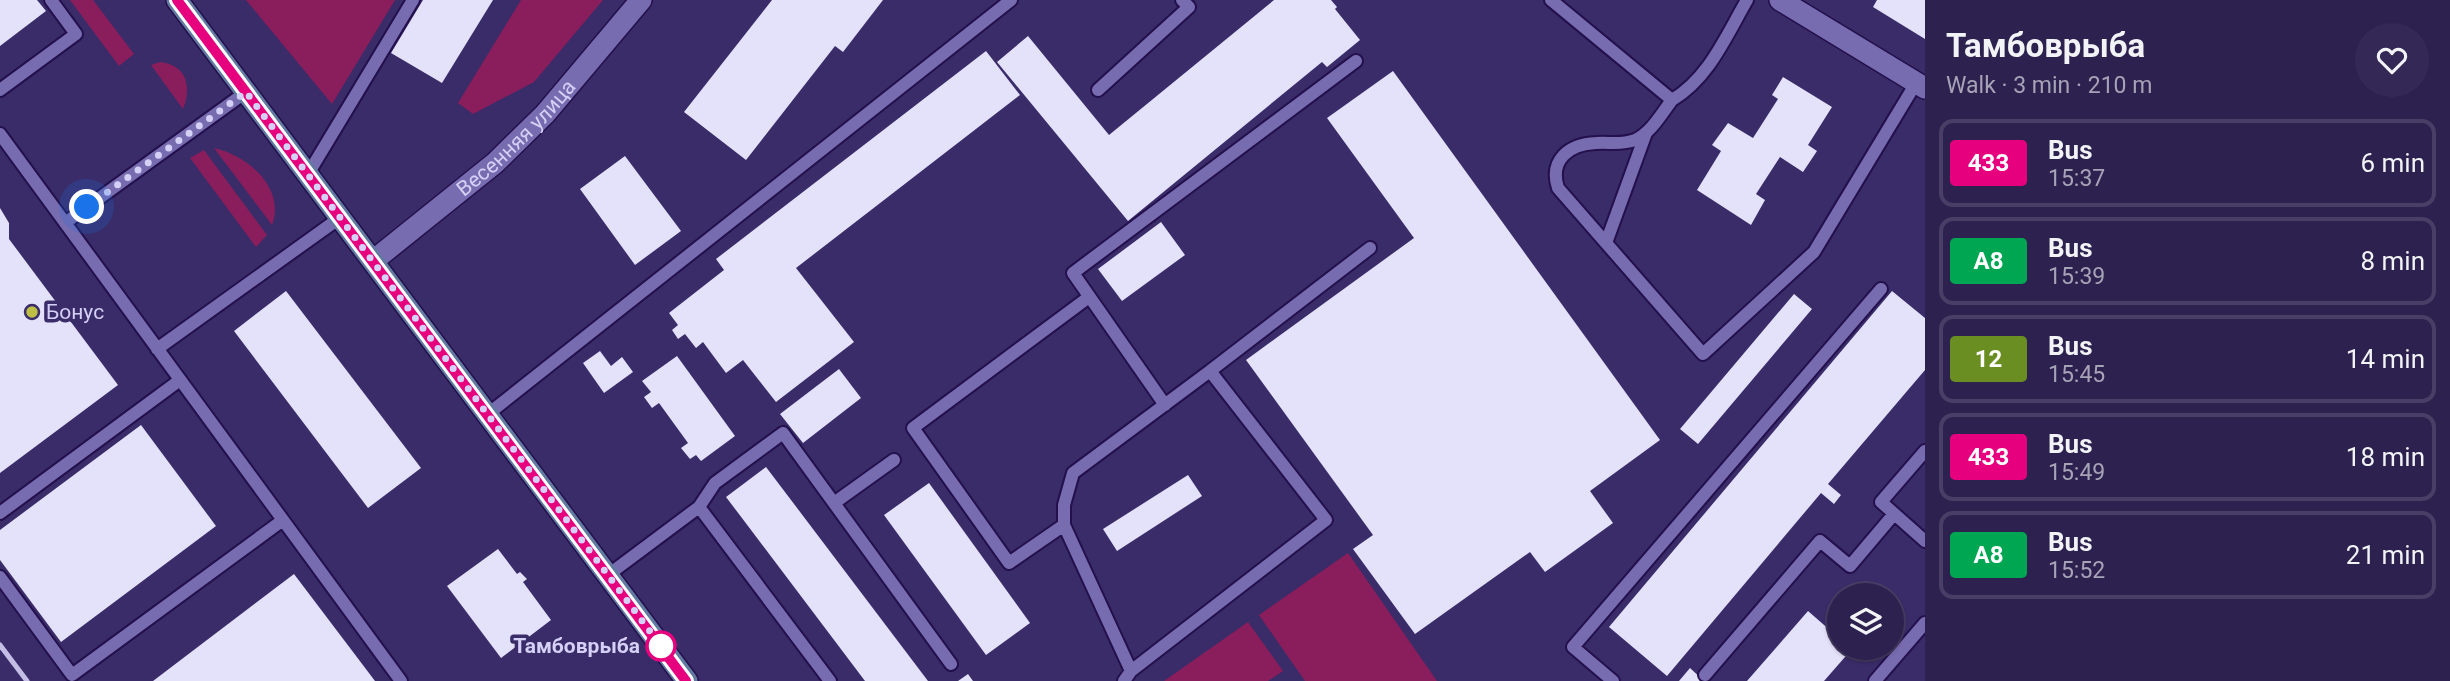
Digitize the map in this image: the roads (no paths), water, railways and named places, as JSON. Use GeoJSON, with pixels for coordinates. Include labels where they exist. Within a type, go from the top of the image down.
{"type":"FeatureCollection","features":[{"type":"Feature","properties":{"kind":"main road"},"geometry":{"type":"LineString","coordinates":[[187,5],[246,92],[608,575],[683,680]]}},
{"type":"Feature","properties":{"kind":"street","name":"Весенняя улица"},"geometry":{"type":"LineString","coordinates":[[373,261],[495,163],[545,114],[642,0]]}},
{"type":"Feature","properties":{"kind":"street"},"geometry":{"type":"LineString","coordinates":[[1780,0],[1921,86]]}},
{"type":"Feature","properties":{"kind":"lane"},"geometry":{"type":"LineString","coordinates":[[0,90],[76,34],[51,0]]}},
{"type":"Feature","properties":{"kind":"lane"},"geometry":{"type":"LineString","coordinates":[[308,174],[412,0]]}},
{"type":"Feature","properties":{"kind":"lane"},"geometry":{"type":"LineString","coordinates":[[488,414],[1011,0]]}},
{"type":"Feature","properties":{"kind":"lane"},"geometry":{"type":"LineString","coordinates":[[1098,90],[1189,7],[1182,0]]}},
{"type":"Feature","properties":{"kind":"lane"},"geometry":{"type":"LineString","coordinates":[[1551,0],[1672,100]]}},
{"type":"Feature","properties":{"kind":"lane"},"geometry":{"type":"LineString","coordinates":[[1747,0],[1705,72],[1688,91],[1672,100],[1646,133],[1624,144],[1581,145],[1558,161],[1554,175],[1558,188],[1703,354],[1814,252],[1921,86]]}},
{"type":"Feature","properties":{"kind":"lane"},"geometry":{"type":"LineString","coordinates":[[1165,405],[1073,273],[1356,61]]}},
{"type":"Feature","properties":{"kind":"lane"},"geometry":{"type":"LineString","coordinates":[[65,223],[246,92]]}},
{"type":"Feature","properties":{"kind":"lane"},"geometry":{"type":"LineString","coordinates":[[1606,243],[1646,133]]}},
{"type":"Feature","properties":{"kind":"lane"},"geometry":{"type":"LineString","coordinates":[[0,134],[401,681]]}},
{"type":"Feature","properties":{"kind":"lane"},"geometry":{"type":"LineString","coordinates":[[157,349],[341,217]]}},
{"type":"Feature","properties":{"kind":"lane"},"geometry":{"type":"LineString","coordinates":[[1210,371],[1326,520],[1128,676],[1064,525],[1066,498],[1073,473],[1370,248]]}},
{"type":"Feature","properties":{"kind":"lane"},"geometry":{"type":"LineString","coordinates":[[1613,681],[1573,647],[1881,289]]}},
{"type":"Feature","properties":{"kind":"lane"},"geometry":{"type":"LineString","coordinates":[[1064,525],[1009,563],[913,428],[1089,297]]}},
{"type":"Feature","properties":{"kind":"lane"},"geometry":{"type":"LineString","coordinates":[[0,513],[180,380]]}},
{"type":"Feature","properties":{"kind":"lane"},"geometry":{"type":"LineString","coordinates":[[608,575],[699,506],[715,483],[783,433],[951,664]]}},
{"type":"Feature","properties":{"kind":"lane"},"geometry":{"type":"LineString","coordinates":[[1925,451],[1881,502],[1925,541]]}},
{"type":"Feature","properties":{"kind":"lane"},"geometry":{"type":"LineString","coordinates":[[834,503],[894,460]]}},
{"type":"Feature","properties":{"kind":"lane"},"geometry":{"type":"LineString","coordinates":[[699,506],[830,681]]}},
{"type":"Feature","properties":{"kind":"lane"},"geometry":{"type":"LineString","coordinates":[[1705,675],[1820,541],[1850,566],[1894,514]]}},
{"type":"Feature","properties":{"kind":"lane"},"geometry":{"type":"LineString","coordinates":[[0,577],[72,675],[283,520]]}},
{"type":"Feature","properties":{"kind":"lane"},"geometry":{"type":"LineString","coordinates":[[1875,681],[1925,623]]}},
{"type":"Feature","properties":{"kind":"lane"},"geometry":{"type":"LineString","coordinates":[[1590,681],[1600,670]]}},
{"type":"Feature","properties":{"kind":"railway"},"geometry":{"type":"LineString","coordinates":[[0,645],[27,681]]}},
{"type":"Feature","properties":{"kind":"place","name":"Бонус"},"geometry":{"type":"Point","coordinates":[32,312]}},
{"type":"Feature","properties":{"kind":"place","name":"Тамбоврыба"},"geometry":{"type":"Point","coordinates":[661,646]}}]}
